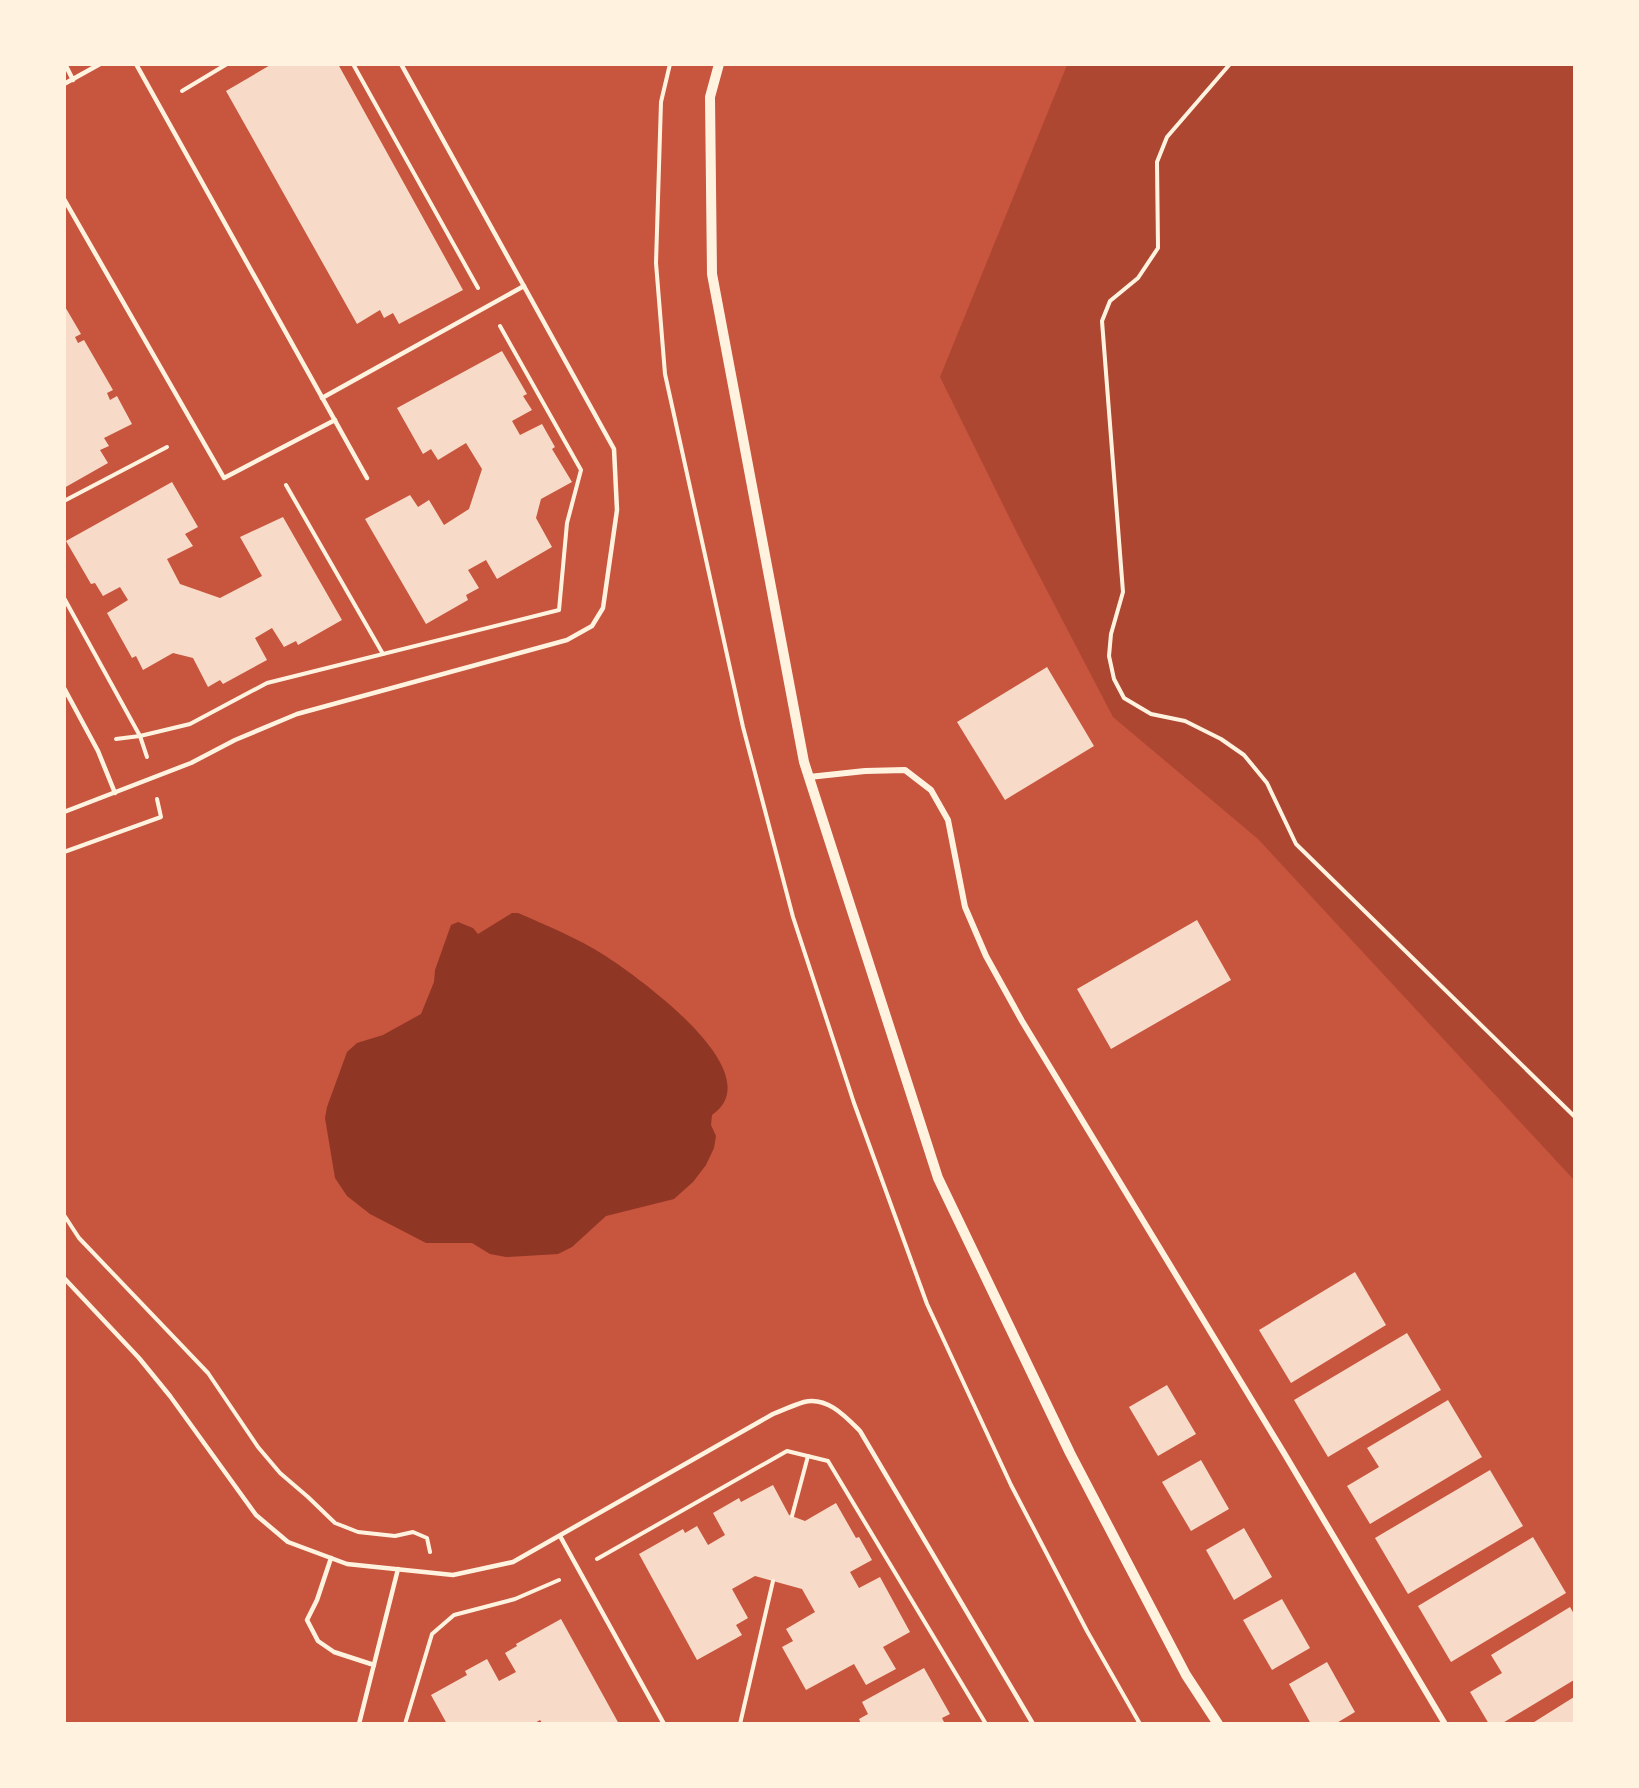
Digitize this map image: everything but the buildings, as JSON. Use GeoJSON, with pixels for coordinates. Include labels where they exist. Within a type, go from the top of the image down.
{"type":"FeatureCollection","features":[{"type":"Feature","properties":{"kind":"street"},"geometry":{"type":"LineString","coordinates":[[719,64],[710,97],[712,274],[809,777],[938,1178],[1070,1453],[1186,1675],[1218,1724]]}},
{"type":"Feature","properties":{"kind":"street"},"geometry":{"type":"LineString","coordinates":[[809,777],[865,771],[905,770],[930,789],[948,820],[965,908],[986,956],[1022,1021],[1446,1724]]}},
{"type":"Feature","properties":{"kind":"lane"},"geometry":{"type":"LineString","coordinates":[[64,64],[73,80]]}},
{"type":"Feature","properties":{"kind":"lane"},"geometry":{"type":"LineString","coordinates":[[64,84],[100,64]]}},
{"type":"Feature","properties":{"kind":"lane"},"geometry":{"type":"LineString","coordinates":[[136,64],[367,478]]}},
{"type":"Feature","properties":{"kind":"lane"},"geometry":{"type":"LineString","coordinates":[[64,812],[191,763],[234,740],[297,714],[567,640],[592,626],[603,608],[617,510],[614,449],[400,64]]}},
{"type":"Feature","properties":{"kind":"lane"},"geometry":{"type":"LineString","coordinates":[[64,199],[224,478],[335,420]]}},
{"type":"Feature","properties":{"kind":"lane"},"geometry":{"type":"LineString","coordinates":[[322,398],[524,286]]}},
{"type":"Feature","properties":{"kind":"lane"},"geometry":{"type":"LineString","coordinates":[[64,688],[98,751],[115,793]]}},
{"type":"Feature","properties":{"kind":"lane"},"geometry":{"type":"LineString","coordinates":[[64,1278],[139,1358],[170,1396],[256,1515],[288,1542],[346,1564],[453,1575],[513,1562],[773,1414],[807,1401],[825,1404],[842,1412],[860,1431],[1033,1724]]}},
{"type":"Feature","properties":{"kind":"lane"},"geometry":{"type":"LineString","coordinates":[[560,1536],[664,1724]]}},
{"type":"Feature","properties":{"kind":"lane"},"geometry":{"type":"LineString","coordinates":[[331,1558],[307,1620],[318,1641],[326,1647],[334,1652],[374,1665]]}},
{"type":"Feature","properties":{"kind":"lane"},"geometry":{"type":"LineString","coordinates":[[359,1724],[398,1569]]}},
{"type":"Feature","properties":{"kind":"path"},"geometry":{"type":"LineString","coordinates":[[182,91],[227,64]]}},
{"type":"Feature","properties":{"kind":"path"},"geometry":{"type":"LineString","coordinates":[[64,598],[140,736],[190,724],[267,683],[559,610],[567,523],[581,470],[353,64]]}},
{"type":"Feature","properties":{"kind":"path"},"geometry":{"type":"LineString","coordinates":[[1230,64],[1167,137],[1157,162],[1158,248],[1138,278],[1110,301],[1102,321],[1123,592],[1112,634],[1109,657],[1114,679],[1124,698],[1151,714],[1185,721],[1221,739],[1244,755],[1268,783],[1296,844],[1575,1116]]}},
{"type":"Feature","properties":{"kind":"path"},"geometry":{"type":"LineString","coordinates":[[64,501],[167,447]]}},
{"type":"Feature","properties":{"kind":"path"},"geometry":{"type":"LineString","coordinates":[[286,485],[383,654]]}},
{"type":"Feature","properties":{"kind":"path"},"geometry":{"type":"LineString","coordinates":[[64,1215],[79,1238],[208,1373],[258,1448],[280,1473],[334,1522],[358,1532],[395,1536],[413,1532],[427,1538],[434,1574]]}},
{"type":"Feature","properties":{"kind":"path"},"geometry":{"type":"LineString","coordinates":[[405,1724],[432,1634],[454,1615],[515,1599],[553,1583],[787,1451],[828,1461],[986,1724]]}},
{"type":"Feature","properties":{"kind":"path"},"geometry":{"type":"LineString","coordinates":[[792,1516],[808,1456]]}},
{"type":"Feature","properties":{"kind":"path"},"geometry":{"type":"LineString","coordinates":[[740,1724],[773,1581]]}},
{"type":"Feature","properties":{"kind":"shaded area"},"geometry":{"type":"Polygon","coordinates":[[[1067,65],[1574,65],[1574,1180],[1258,839],[1113,717],[1018,535],[940,377],[1067,65]]]}},
{"type":"Feature","properties":{"kind":"shaded area"},"geometry":{"type":"Polygon","coordinates":[[[512,913],[518,913],[583,943],[644,983],[694,1027],[714,1052],[726,1075],[726,1097],[712,1115],[711,1125],[716,1136],[714,1148],[706,1165],[693,1182],[674,1199],[606,1216],[572,1247],[558,1254],[506,1257],[490,1254],[472,1243],[426,1243],[370,1214],[347,1196],[335,1178],[325,1118],[347,1052],[357,1043],[383,1035],[421,1014],[434,982],[435,970],[451,925],[458,922],[473,928],[478,934],[512,913]]]}}]}
